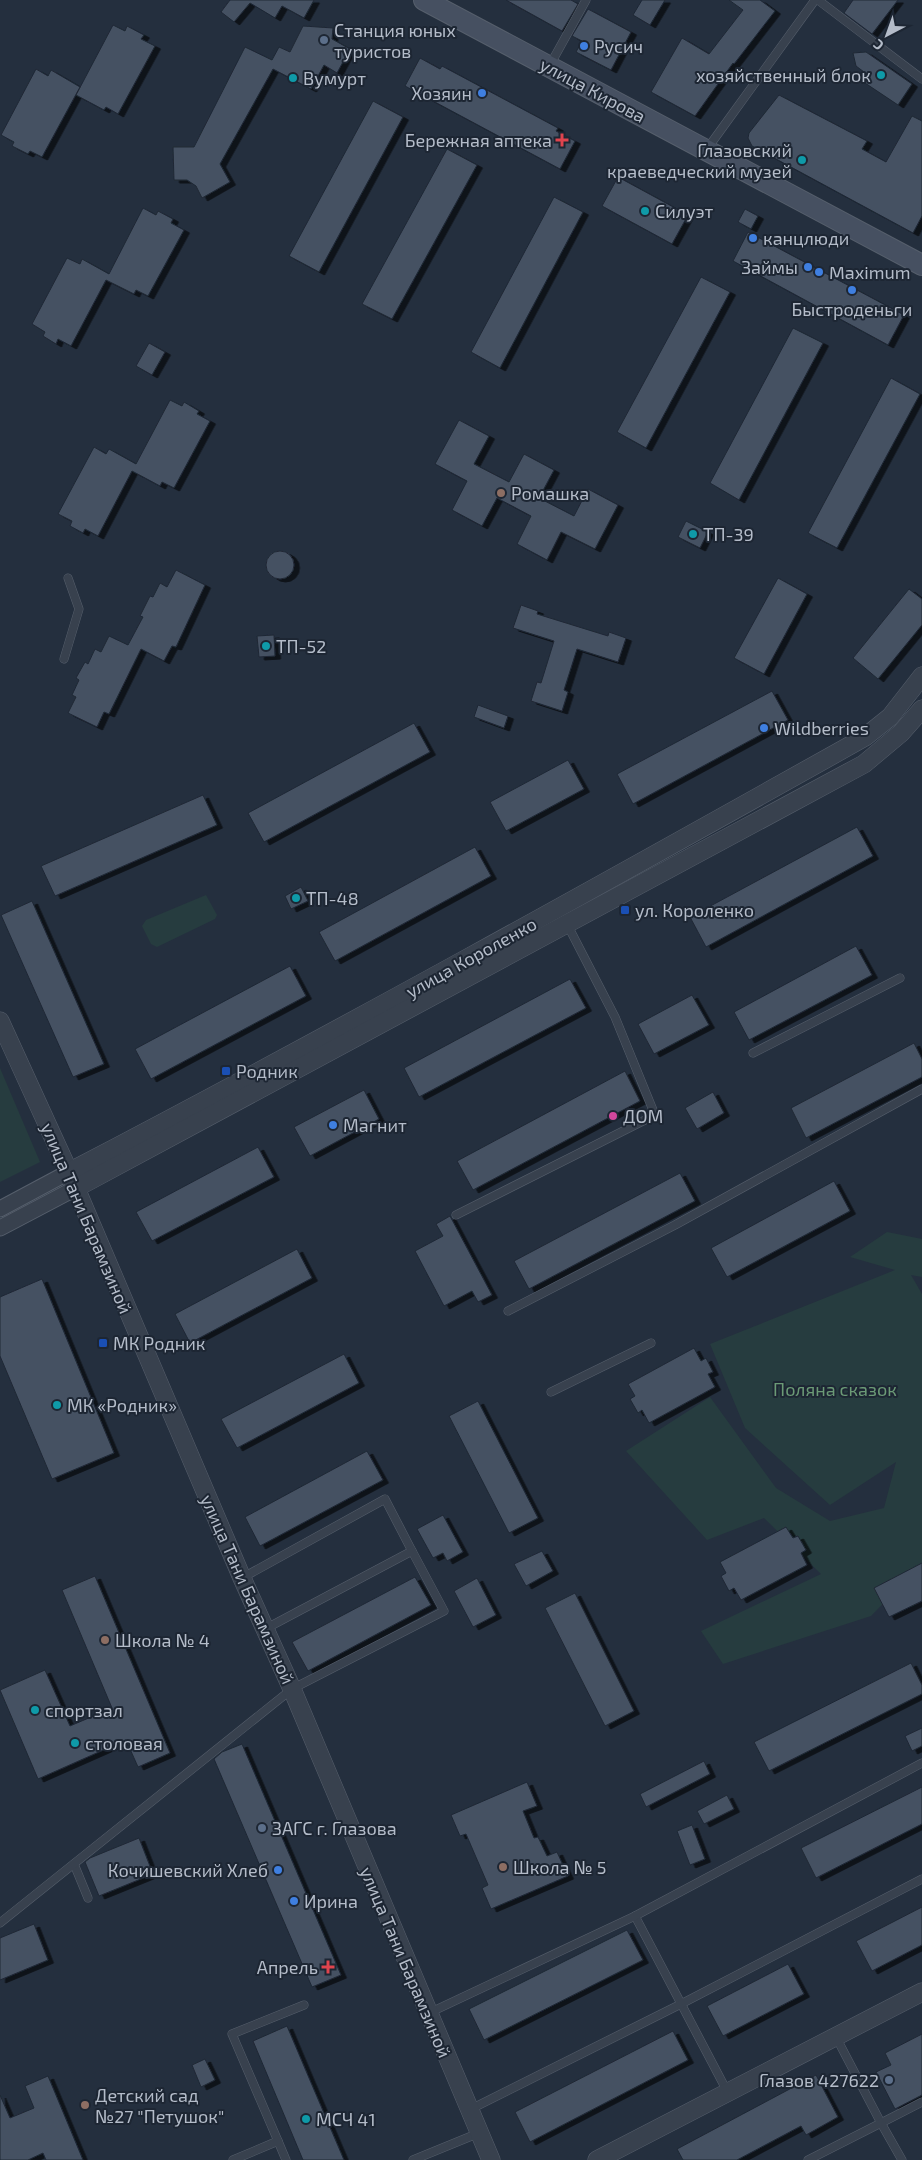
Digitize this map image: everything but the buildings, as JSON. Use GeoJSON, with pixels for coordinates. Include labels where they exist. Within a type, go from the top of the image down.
{"type":"FeatureCollection","features":[{"type":"Feature","properties":{"kind":"main road","name":"улица Кирова"},"geometry":{"type":"LineString","coordinates":[[424,0],[922,265]]}},
{"type":"Feature","properties":{"kind":"street","name":"улица Короленко"},"geometry":{"type":"LineString","coordinates":[[0,1228],[76,1188],[563,916],[865,737],[890,716],[922,676]]}},
{"type":"Feature","properties":{"kind":"street","name":"улица Короленко"},"geometry":{"type":"LineString","coordinates":[[0,1209],[335,1031],[864,764],[901,733],[922,709]]}},
{"type":"Feature","properties":{"kind":"street","name":"улица Тани Барамзиной"},"geometry":{"type":"LineString","coordinates":[[0,1021],[76,1188],[242,1578],[292,1689],[491,2160]]}},
{"type":"Feature","properties":{"kind":"street"},"geometry":{"type":"LineString","coordinates":[[597,2160],[922,1992]]}},
{"type":"Feature","properties":{"kind":"lane"},"geometry":{"type":"LineString","coordinates":[[549,67],[586,0]]}},
{"type":"Feature","properties":{"kind":"lane"},"geometry":{"type":"LineString","coordinates":[[706,150],[817,0],[922,79]]}},
{"type":"Feature","properties":{"kind":"lane"},"geometry":{"type":"LineString","coordinates":[[64,659],[79,609],[68,578]]}},
{"type":"Feature","properties":{"kind":"lane"},"geometry":{"type":"LineString","coordinates":[[456,1215],[655,1115],[615,1017],[563,916]]}},
{"type":"Feature","properties":{"kind":"lane"},"geometry":{"type":"LineString","coordinates":[[753,1053],[900,978]]}},
{"type":"Feature","properties":{"kind":"lane"},"geometry":{"type":"LineString","coordinates":[[508,1311],[675,1225],[922,1088]]}},
{"type":"Feature","properties":{"kind":"lane"},"geometry":{"type":"LineString","coordinates":[[550,1392],[651,1343]]}},
{"type":"Feature","properties":{"kind":"lane"},"geometry":{"type":"LineString","coordinates":[[0,1923],[292,1689],[444,1610],[385,1499],[242,1578]]}},
{"type":"Feature","properties":{"kind":"lane"},"geometry":{"type":"LineString","coordinates":[[265,1629],[412,1550]]}},
{"type":"Feature","properties":{"kind":"lane"},"geometry":{"type":"LineString","coordinates":[[428,2014],[634,1916],[922,1763]]}},
{"type":"Feature","properties":{"kind":"lane"},"geometry":{"type":"LineString","coordinates":[[74,1864],[88,1898]]}},
{"type":"Feature","properties":{"kind":"lane"},"geometry":{"type":"LineString","coordinates":[[469,2110],[681,2004],[922,1879]]}},
{"type":"Feature","properties":{"kind":"lane"},"geometry":{"type":"LineString","coordinates":[[634,1916],[728,2093]]}},
{"type":"Feature","properties":{"kind":"lane"},"geometry":{"type":"LineString","coordinates":[[286,2160],[232,2034],[304,2005]]}},
{"type":"Feature","properties":{"kind":"lane"},"geometry":{"type":"LineString","coordinates":[[836,2037],[902,2160]]}},
{"type":"Feature","properties":{"kind":"lane"},"geometry":{"type":"LineString","coordinates":[[808,2160],[922,2102]]}},
{"type":"Feature","properties":{"kind":"lane"},"geometry":{"type":"LineString","coordinates":[[413,2160],[479,2133]]}},
{"type":"Feature","properties":{"kind":"lane"},"geometry":{"type":"LineString","coordinates":[[233,2160],[278,2141]]}},
{"type":"Feature","properties":{"kind":"green space"},"geometry":{"type":"Polygon","coordinates":[[[206,895],[217,915],[215,919],[157,947],[151,944],[142,926],[146,920],[206,895]]]}},
{"type":"Feature","properties":{"kind":"green space"},"geometry":{"type":"Polygon","coordinates":[[[0,1068],[40,1162],[0,1182],[0,1068]]]}},
{"type":"Feature","properties":{"kind":"green space","name":"Поляна сказок"},"geometry":{"type":"Polygon","coordinates":[[[887,1232],[922,1239],[922,1277],[911,1275],[922,1294],[922,1564],[871,1616],[723,1664],[701,1631],[821,1574],[764,1518],[707,1540],[626,1451],[710,1397],[776,1488],[830,1521],[884,1508],[896,1462],[830,1505],[745,1428],[710,1344],[895,1270],[850,1257],[887,1232]]]}},
{"type":"Feature","properties":{"kind":"place","name":"Станция юных туристов"},"geometry":{"type":"Point","coordinates":[324,40]}},
{"type":"Feature","properties":{"kind":"place","name":"Русич"},"geometry":{"type":"Point","coordinates":[584,46]}},
{"type":"Feature","properties":{"kind":"place","name":"хозяйственный блок"},"geometry":{"type":"Point","coordinates":[881,75]}},
{"type":"Feature","properties":{"kind":"place","name":"Вумурт"},"geometry":{"type":"Point","coordinates":[293,78]}},
{"type":"Feature","properties":{"kind":"place","name":"Хозяин"},"geometry":{"type":"Point","coordinates":[482,93]}},
{"type":"Feature","properties":{"kind":"place","name":"Бережная аптека"},"geometry":{"type":"Point","coordinates":[562,140]}},
{"type":"Feature","properties":{"kind":"place","name":"Глазовский краеведческий музей"},"geometry":{"type":"Point","coordinates":[802,160]}},
{"type":"Feature","properties":{"kind":"place","name":"Силуэт"},"geometry":{"type":"Point","coordinates":[645,211]}},
{"type":"Feature","properties":{"kind":"place","name":"канцлюди"},"geometry":{"type":"Point","coordinates":[753,238]}},
{"type":"Feature","properties":{"kind":"place","name":"Займы"},"geometry":{"type":"Point","coordinates":[808,267]}},
{"type":"Feature","properties":{"kind":"place","name":"Maximum"},"geometry":{"type":"Point","coordinates":[819,272]}},
{"type":"Feature","properties":{"kind":"place","name":"Быстроденьги"},"geometry":{"type":"Point","coordinates":[852,290]}},
{"type":"Feature","properties":{"kind":"place","name":"Ромашка"},"geometry":{"type":"Point","coordinates":[501,493]}},
{"type":"Feature","properties":{"kind":"place","name":"ТП-39"},"geometry":{"type":"Point","coordinates":[693,534]}},
{"type":"Feature","properties":{"kind":"place","name":"ТП-52"},"geometry":{"type":"Point","coordinates":[266,646]}},
{"type":"Feature","properties":{"kind":"place","name":"Wildberries"},"geometry":{"type":"Point","coordinates":[764,728]}},
{"type":"Feature","properties":{"kind":"place","name":"ТП-48"},"geometry":{"type":"Point","coordinates":[296,898]}},
{"type":"Feature","properties":{"kind":"place","name":"ул. Короленко"},"geometry":{"type":"Point","coordinates":[625,910]}},
{"type":"Feature","properties":{"kind":"place","name":"Родник"},"geometry":{"type":"Point","coordinates":[226,1071]}},
{"type":"Feature","properties":{"kind":"place","name":"ДОМ"},"geometry":{"type":"Point","coordinates":[613,1116]}},
{"type":"Feature","properties":{"kind":"place","name":"Магнит"},"geometry":{"type":"Point","coordinates":[333,1125]}},
{"type":"Feature","properties":{"kind":"place","name":"МК Родник"},"geometry":{"type":"Point","coordinates":[103,1343]}},
{"type":"Feature","properties":{"kind":"place","name":"МК «Родник»"},"geometry":{"type":"Point","coordinates":[57,1405]}},
{"type":"Feature","properties":{"kind":"place","name":"Школа № 4"},"geometry":{"type":"Point","coordinates":[105,1640]}},
{"type":"Feature","properties":{"kind":"place","name":"спортзал"},"geometry":{"type":"Point","coordinates":[35,1710]}},
{"type":"Feature","properties":{"kind":"place","name":"столовая"},"geometry":{"type":"Point","coordinates":[75,1743]}},
{"type":"Feature","properties":{"kind":"place","name":"ЗАГС г. Глазова"},"geometry":{"type":"Point","coordinates":[262,1828]}},
{"type":"Feature","properties":{"kind":"place","name":"Школа № 5"},"geometry":{"type":"Point","coordinates":[503,1867]}},
{"type":"Feature","properties":{"kind":"place","name":"Кочишевский Хлеб"},"geometry":{"type":"Point","coordinates":[278,1870]}},
{"type":"Feature","properties":{"kind":"place","name":"Ирина"},"geometry":{"type":"Point","coordinates":[294,1901]}},
{"type":"Feature","properties":{"kind":"place","name":"Апрель"},"geometry":{"type":"Point","coordinates":[328,1967]}},
{"type":"Feature","properties":{"kind":"place","name":"Глазов 427622"},"geometry":{"type":"Point","coordinates":[889,2080]}},
{"type":"Feature","properties":{"kind":"place","name":"Детский сад №27 \"Петушок\""},"geometry":{"type":"Point","coordinates":[85,2105]}},
{"type":"Feature","properties":{"kind":"place","name":"МСЧ 41"},"geometry":{"type":"Point","coordinates":[306,2119]}}]}
